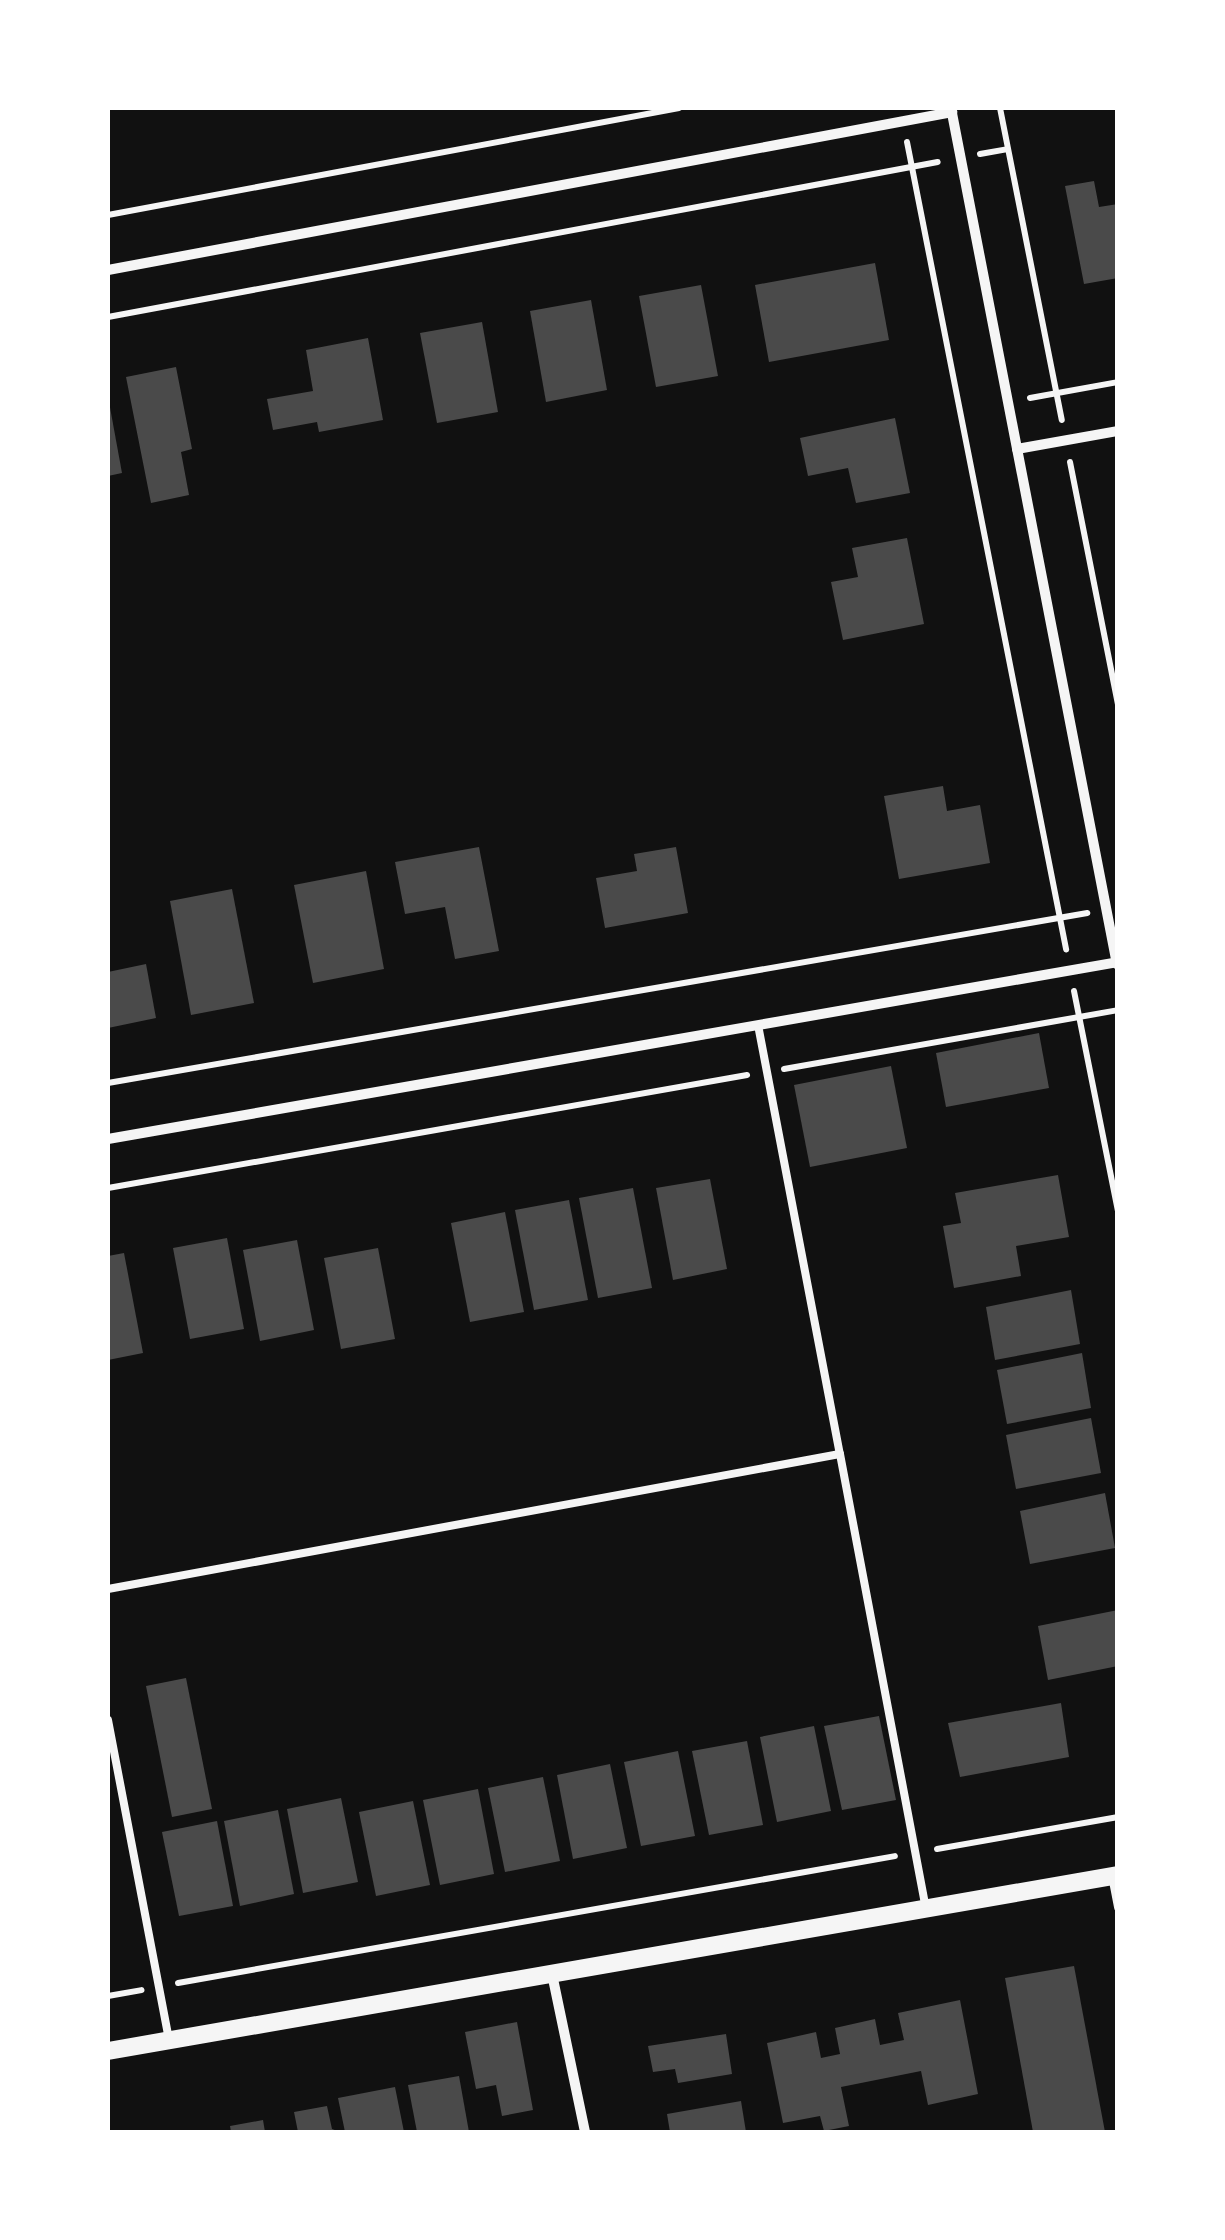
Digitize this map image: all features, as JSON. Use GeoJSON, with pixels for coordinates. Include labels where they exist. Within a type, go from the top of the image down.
{"type":"FeatureCollection","features":[{"type":"Feature","properties":{"kind":"street"},"geometry":{"type":"LineString","coordinates":[[108,270],[951,110],[1117,963],[108,1139]]}},
{"type":"Feature","properties":{"kind":"street"},"geometry":{"type":"LineString","coordinates":[[1017,449],[1118,431]]}},
{"type":"Feature","properties":{"kind":"street"},"geometry":{"type":"LineString","coordinates":[[108,2051],[1114,1876]]}},
{"type":"Feature","properties":{"kind":"street"},"geometry":{"type":"LineString","coordinates":[[552,1974],[585,2132]]}},
{"type":"Feature","properties":{"kind":"lane"},"geometry":{"type":"LineString","coordinates":[[758,1025],[926,1909]]}},
{"type":"Feature","properties":{"kind":"lane"},"geometry":{"type":"LineString","coordinates":[[108,1589],[840,1454]]}},
{"type":"Feature","properties":{"kind":"lane"},"geometry":{"type":"LineString","coordinates":[[108,1720],[170,2040]]}},
{"type":"Feature","properties":{"kind":"lane"},"geometry":{"type":"LineString","coordinates":[[1114,1876],[1118,1907]]}},
{"type":"Feature","properties":{"kind":"path"},"geometry":{"type":"LineString","coordinates":[[108,215],[680,108]]}},
{"type":"Feature","properties":{"kind":"path"},"geometry":{"type":"LineString","coordinates":[[1000,108],[1118,704]]}},
{"type":"Feature","properties":{"kind":"path"},"geometry":{"type":"LineString","coordinates":[[902,121],[1118,1211]]}},
{"type":"Feature","properties":{"kind":"path"},"geometry":{"type":"LineString","coordinates":[[108,317],[1008,149]]}},
{"type":"Feature","properties":{"kind":"path"},"geometry":{"type":"LineString","coordinates":[[1008,402],[1118,382]]}},
{"type":"Feature","properties":{"kind":"path"},"geometry":{"type":"LineString","coordinates":[[108,1083],[1107,910]]}},
{"type":"Feature","properties":{"kind":"path"},"geometry":{"type":"LineString","coordinates":[[108,1188],[1118,1010]]}},
{"type":"Feature","properties":{"kind":"path"},"geometry":{"type":"LineString","coordinates":[[108,1996],[1118,1817]]}},
{"type":"Feature","properties":{"kind":"building"},"geometry":{"type":"Polygon","coordinates":[[[1094,181],[1099,207],[1118,204],[1118,278],[1084,284],[1065,186],[1094,181]]]}},
{"type":"Feature","properties":{"kind":"building"},"geometry":{"type":"Polygon","coordinates":[[[875,263],[889,340],[769,362],[755,285],[875,263]]]}},
{"type":"Feature","properties":{"kind":"building"},"geometry":{"type":"Polygon","coordinates":[[[701,285],[718,376],[656,387],[639,296],[701,285]]]}},
{"type":"Feature","properties":{"kind":"building"},"geometry":{"type":"Polygon","coordinates":[[[591,300],[607,390],[546,402],[530,311],[591,300]]]}},
{"type":"Feature","properties":{"kind":"building"},"geometry":{"type":"Polygon","coordinates":[[[482,322],[498,412],[437,423],[420,333],[482,322]]]}},
{"type":"Feature","properties":{"kind":"building"},"geometry":{"type":"Polygon","coordinates":[[[368,338],[383,420],[319,432],[317,422],[273,430],[267,399],[313,391],[306,350],[368,338]]]}},
{"type":"Feature","properties":{"kind":"building"},"geometry":{"type":"Polygon","coordinates":[[[176,367],[192,449],[181,452],[189,495],[151,503],[126,377],[176,367]]]}},
{"type":"Feature","properties":{"kind":"building"},"geometry":{"type":"Polygon","coordinates":[[[108,403],[122,473],[108,476],[108,403]]]}},
{"type":"Feature","properties":{"kind":"building"},"geometry":{"type":"Polygon","coordinates":[[[895,418],[910,493],[856,503],[848,468],[808,476],[800,438],[895,418]]]}},
{"type":"Feature","properties":{"kind":"building"},"geometry":{"type":"Polygon","coordinates":[[[907,538],[924,624],[843,640],[831,582],[858,577],[852,548],[907,538]]]}},
{"type":"Feature","properties":{"kind":"building"},"geometry":{"type":"Polygon","coordinates":[[[943,786],[947,811],[980,805],[990,863],[899,879],[884,796],[943,786]]]}},
{"type":"Feature","properties":{"kind":"building"},"geometry":{"type":"Polygon","coordinates":[[[479,847],[499,951],[455,959],[445,907],[405,914],[395,862],[479,847]]]}},
{"type":"Feature","properties":{"kind":"building"},"geometry":{"type":"Polygon","coordinates":[[[676,847],[688,913],[605,928],[596,878],[637,871],[634,854],[676,847]]]}},
{"type":"Feature","properties":{"kind":"building"},"geometry":{"type":"Polygon","coordinates":[[[366,871],[384,969],[313,983],[294,885],[366,871]]]}},
{"type":"Feature","properties":{"kind":"building"},"geometry":{"type":"Polygon","coordinates":[[[232,889],[254,1003],[191,1015],[170,901],[232,889]]]}},
{"type":"Feature","properties":{"kind":"building"},"geometry":{"type":"Polygon","coordinates":[[[146,964],[156,1018],[108,1028],[108,972],[146,964]]]}},
{"type":"Feature","properties":{"kind":"building"},"geometry":{"type":"Polygon","coordinates":[[[1039,1033],[1049,1088],[946,1107],[936,1053],[1039,1033]]]}},
{"type":"Feature","properties":{"kind":"building"},"geometry":{"type":"Polygon","coordinates":[[[891,1066],[907,1148],[810,1167],[794,1085],[891,1066]]]}},
{"type":"Feature","properties":{"kind":"building"},"geometry":{"type":"Polygon","coordinates":[[[1058,1175],[1069,1237],[1016,1246],[1021,1276],[954,1288],[943,1226],[961,1223],[955,1193],[1058,1175]]]}},
{"type":"Feature","properties":{"kind":"building"},"geometry":{"type":"Polygon","coordinates":[[[710,1179],[727,1269],[673,1280],[656,1188],[710,1179]]]}},
{"type":"Feature","properties":{"kind":"building"},"geometry":{"type":"Polygon","coordinates":[[[633,1188],[652,1288],[598,1298],[579,1198],[633,1188]]]}},
{"type":"Feature","properties":{"kind":"building"},"geometry":{"type":"Polygon","coordinates":[[[569,1200],[588,1300],[534,1310],[515,1210],[569,1200]]]}},
{"type":"Feature","properties":{"kind":"building"},"geometry":{"type":"Polygon","coordinates":[[[505,1212],[524,1312],[470,1322],[451,1223],[505,1212]]]}},
{"type":"Feature","properties":{"kind":"building"},"geometry":{"type":"Polygon","coordinates":[[[227,1238],[244,1329],[190,1339],[173,1248],[227,1238]]]}},
{"type":"Feature","properties":{"kind":"building"},"geometry":{"type":"Polygon","coordinates":[[[297,1240],[314,1330],[260,1341],[243,1250],[297,1240]]]}},
{"type":"Feature","properties":{"kind":"building"},"geometry":{"type":"Polygon","coordinates":[[[378,1248],[395,1339],[341,1349],[324,1258],[378,1248]]]}},
{"type":"Feature","properties":{"kind":"building"},"geometry":{"type":"Polygon","coordinates":[[[124,1253],[143,1353],[108,1360],[108,1256],[124,1253]]]}},
{"type":"Feature","properties":{"kind":"building"},"geometry":{"type":"Polygon","coordinates":[[[1071,1290],[1080,1344],[995,1360],[986,1307],[1071,1290]]]}},
{"type":"Feature","properties":{"kind":"building"},"geometry":{"type":"Polygon","coordinates":[[[1082,1353],[1091,1408],[1007,1424],[997,1370],[1082,1353]]]}},
{"type":"Feature","properties":{"kind":"building"},"geometry":{"type":"Polygon","coordinates":[[[1091,1418],[1101,1473],[1016,1489],[1006,1435],[1091,1418]]]}},
{"type":"Feature","properties":{"kind":"building"},"geometry":{"type":"Polygon","coordinates":[[[1105,1493],[1115,1548],[1030,1564],[1020,1511],[1105,1493]]]}},
{"type":"Feature","properties":{"kind":"building"},"geometry":{"type":"Polygon","coordinates":[[[1118,1610],[1118,1666],[1048,1680],[1038,1626],[1118,1610]]]}},
{"type":"Feature","properties":{"kind":"building"},"geometry":{"type":"Polygon","coordinates":[[[186,1678],[212,1809],[172,1817],[146,1686],[186,1678]]]}},
{"type":"Feature","properties":{"kind":"building"},"geometry":{"type":"Polygon","coordinates":[[[1061,1703],[1069,1757],[960,1777],[948,1723],[1061,1703]]]}},
{"type":"Feature","properties":{"kind":"building"},"geometry":{"type":"Polygon","coordinates":[[[879,1716],[896,1800],[842,1810],[824,1726],[879,1716]]]}},
{"type":"Feature","properties":{"kind":"building"},"geometry":{"type":"Polygon","coordinates":[[[814,1726],[831,1811],[777,1822],[760,1737],[814,1726]]]}},
{"type":"Feature","properties":{"kind":"building"},"geometry":{"type":"Polygon","coordinates":[[[747,1741],[763,1825],[709,1835],[692,1751],[747,1741]]]}},
{"type":"Feature","properties":{"kind":"building"},"geometry":{"type":"Polygon","coordinates":[[[678,1751],[695,1836],[641,1846],[624,1762],[678,1751]]]}},
{"type":"Feature","properties":{"kind":"building"},"geometry":{"type":"Polygon","coordinates":[[[610,1764],[627,1848],[573,1859],[557,1775],[610,1764]]]}},
{"type":"Feature","properties":{"kind":"building"},"geometry":{"type":"Polygon","coordinates":[[[543,1777],[560,1861],[505,1872],[488,1788],[543,1777]]]}},
{"type":"Feature","properties":{"kind":"building"},"geometry":{"type":"Polygon","coordinates":[[[478,1789],[494,1874],[440,1885],[423,1800],[478,1789]]]}},
{"type":"Feature","properties":{"kind":"building"},"geometry":{"type":"Polygon","coordinates":[[[341,1798],[358,1882],[303,1893],[287,1809],[341,1798]]]}},
{"type":"Feature","properties":{"kind":"building"},"geometry":{"type":"Polygon","coordinates":[[[413,1801],[430,1885],[376,1896],[359,1812],[413,1801]]]}},
{"type":"Feature","properties":{"kind":"building"},"geometry":{"type":"Polygon","coordinates":[[[278,1810],[294,1894],[240,1906],[224,1821],[278,1810]]]}},
{"type":"Feature","properties":{"kind":"building"},"geometry":{"type":"Polygon","coordinates":[[[217,1821],[233,1906],[179,1916],[162,1832],[217,1821]]]}},
{"type":"Feature","properties":{"kind":"building"},"geometry":{"type":"Polygon","coordinates":[[[1074,1966],[1105,2132],[1033,2132],[1005,1978],[1074,1966]]]}},
{"type":"Feature","properties":{"kind":"building"},"geometry":{"type":"Polygon","coordinates":[[[960,2000],[978,2094],[928,2105],[921,2071],[841,2087],[849,2126],[824,2131],[820,2116],[783,2123],[767,2043],[816,2032],[821,2058],[840,2054],[835,2028],[875,2019],[880,2045],[904,2040],[898,2013],[960,2000]]]}},
{"type":"Feature","properties":{"kind":"building"},"geometry":{"type":"Polygon","coordinates":[[[517,2022],[533,2110],[502,2116],[496,2085],[476,2089],[465,2032],[517,2022]]]}},
{"type":"Feature","properties":{"kind":"building"},"geometry":{"type":"Polygon","coordinates":[[[726,2034],[732,2074],[678,2083],[675,2069],[653,2072],[648,2046],[726,2034]]]}},
{"type":"Feature","properties":{"kind":"building"},"geometry":{"type":"Polygon","coordinates":[[[459,2076],[469,2132],[417,2132],[408,2085],[459,2076]]]}},
{"type":"Feature","properties":{"kind":"building"},"geometry":{"type":"Polygon","coordinates":[[[395,2087],[404,2132],[345,2132],[338,2098],[395,2087]]]}},
{"type":"Feature","properties":{"kind":"building"},"geometry":{"type":"Polygon","coordinates":[[[741,2101],[746,2132],[670,2132],[667,2114],[741,2101]]]}},
{"type":"Feature","properties":{"kind":"building"},"geometry":{"type":"Polygon","coordinates":[[[327,2106],[332,2129],[340,2132],[298,2132],[294,2112],[327,2106]]]}},
{"type":"Feature","properties":{"kind":"building"},"geometry":{"type":"Polygon","coordinates":[[[263,2120],[265,2132],[231,2132],[230,2126],[263,2120]]]}}]}
